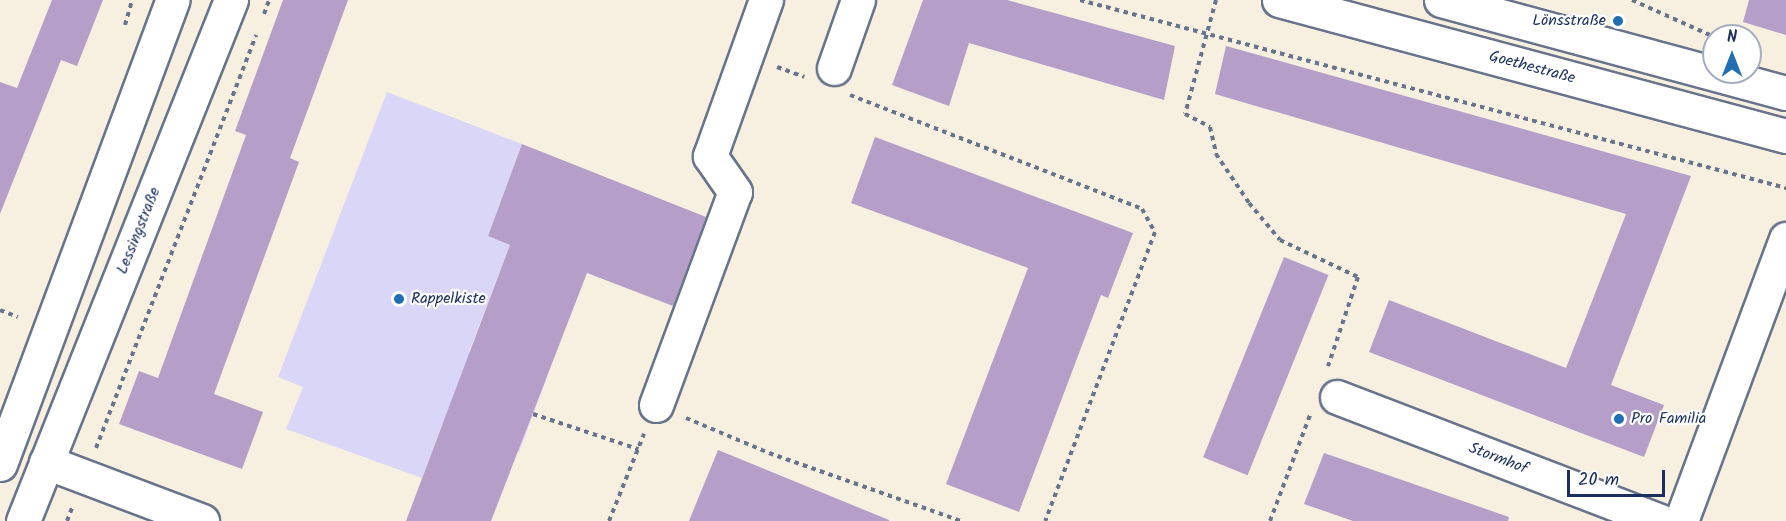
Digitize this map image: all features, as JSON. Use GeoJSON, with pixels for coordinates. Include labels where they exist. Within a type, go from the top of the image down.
{"type":"FeatureCollection","features":[{"type":"Feature","properties":{"kind":"street"},"geometry":{"type":"LineString","coordinates":[[2,452],[173,0]]}},
{"type":"Feature","properties":{"kind":"street","name":"Lessingstraße"},"geometry":{"type":"LineString","coordinates":[[23,521],[231,0]]}},
{"type":"Feature","properties":{"kind":"street"},"geometry":{"type":"LineString","coordinates":[[656,405],[735,192],[710,156],[766,0]]}},
{"type":"Feature","properties":{"kind":"street"},"geometry":{"type":"LineString","coordinates":[[830,80],[858,0]]}},
{"type":"Feature","properties":{"kind":"street","name":"Goethestraße"},"geometry":{"type":"LineString","coordinates":[[1279,0],[1786,136]]}},
{"type":"Feature","properties":{"kind":"street"},"geometry":{"type":"LineString","coordinates":[[1441,0],[1786,93]]}},
{"type":"Feature","properties":{"kind":"street"},"geometry":{"type":"LineString","coordinates":[[1681,521],[1786,239]]}},
{"type":"Feature","properties":{"kind":"street","name":"Stormhof"},"geometry":{"type":"LineString","coordinates":[[1325,393],[1660,521]]}},
{"type":"Feature","properties":{"kind":"street"},"geometry":{"type":"LineString","coordinates":[[45,462],[202,521]]}},
{"type":"Feature","properties":{"kind":"path"},"geometry":{"type":"LineString","coordinates":[[67,521],[269,0]]}},
{"type":"Feature","properties":{"kind":"path"},"geometry":{"type":"LineString","coordinates":[[1080,0],[1786,188]]}},
{"type":"Feature","properties":{"kind":"path"},"geometry":{"type":"LineString","coordinates":[[1216,0],[1185,114],[1210,127],[1216,154],[1250,203],[1280,240],[1358,277],[1325,393],[1270,521]]}},
{"type":"Feature","properties":{"kind":"path"},"geometry":{"type":"LineString","coordinates":[[1632,0],[1702,31]]}},
{"type":"Feature","properties":{"kind":"path"},"geometry":{"type":"LineString","coordinates":[[746,54],[830,80],[1142,209],[1155,232],[1045,521]]}},
{"type":"Feature","properties":{"kind":"path"},"geometry":{"type":"LineString","coordinates":[[0,310],[18,317]]}},
{"type":"Feature","properties":{"kind":"path"},"geometry":{"type":"LineString","coordinates":[[609,521],[656,405],[769,453],[961,521]]}},
{"type":"Feature","properties":{"kind":"path"},"geometry":{"type":"LineString","coordinates":[[532,414],[638,449]]}},
{"type":"Feature","properties":{"kind":"shaded area","name":"Rappelkiste"},"geometry":{"type":"Polygon","coordinates":[[[387,92],[522,144],[488,236],[510,245],[469,352],[546,380],[519,452],[442,425],[422,478],[286,429],[303,387],[278,377],[387,92]]]}},
{"type":"Feature","properties":{"kind":"building"},"geometry":{"type":"Polygon","coordinates":[[[52,0],[103,0],[77,66],[61,60],[0,214],[0,82],[17,88],[52,0]]]}},
{"type":"Feature","properties":{"kind":"building"},"geometry":{"type":"Polygon","coordinates":[[[283,0],[348,0],[290,158],[299,162],[214,394],[263,412],[242,469],[119,424],[139,371],[158,378],[246,135],[235,131],[283,0]]]}},
{"type":"Feature","properties":{"kind":"building"},"geometry":{"type":"Polygon","coordinates":[[[923,0],[1007,0],[1175,46],[1164,100],[969,43],[949,106],[892,85],[923,0]]]}},
{"type":"Feature","properties":{"kind":"building"},"geometry":{"type":"Polygon","coordinates":[[[1749,0],[1786,0],[1786,35],[1762,28],[1762,24],[1743,22],[1749,0]]]}},
{"type":"Feature","properties":{"kind":"building"},"geometry":{"type":"Polygon","coordinates":[[[1226,46],[1691,176],[1611,385],[1664,405],[1644,457],[1369,352],[1389,300],[1566,368],[1626,214],[1215,94],[1226,46]]]}},
{"type":"Feature","properties":{"kind":"building"},"geometry":{"type":"Polygon","coordinates":[[[875,137],[1133,233],[1108,298],[1101,295],[1019,512],[946,484],[1028,268],[851,203],[875,137]]]}},
{"type":"Feature","properties":{"kind":"building"},"geometry":{"type":"Polygon","coordinates":[[[522,144],[706,217],[673,306],[587,273],[491,521],[406,521],[510,245],[488,236],[522,144]]]}},
{"type":"Feature","properties":{"kind":"building"},"geometry":{"type":"Polygon","coordinates":[[[1284,257],[1329,275],[1248,475],[1203,457],[1284,257]]]}},
{"type":"Feature","properties":{"kind":"building"},"geometry":{"type":"Polygon","coordinates":[[[718,450],[889,520],[889,521],[689,521],[718,450]]]}},
{"type":"Feature","properties":{"kind":"building"},"geometry":{"type":"Polygon","coordinates":[[[1324,453],[1509,517],[1508,521],[1353,521],[1304,504],[1324,453]]]}},
{"type":"Feature","properties":{"kind":"place","name":"Lönsstraße"},"geometry":{"type":"Point","coordinates":[1618,21]}},
{"type":"Feature","properties":{"kind":"place","name":"Rappelkiste"},"geometry":{"type":"Point","coordinates":[399,299]}},
{"type":"Feature","properties":{"kind":"place","name":"Pro Familia"},"geometry":{"type":"Point","coordinates":[1619,419]}}]}
